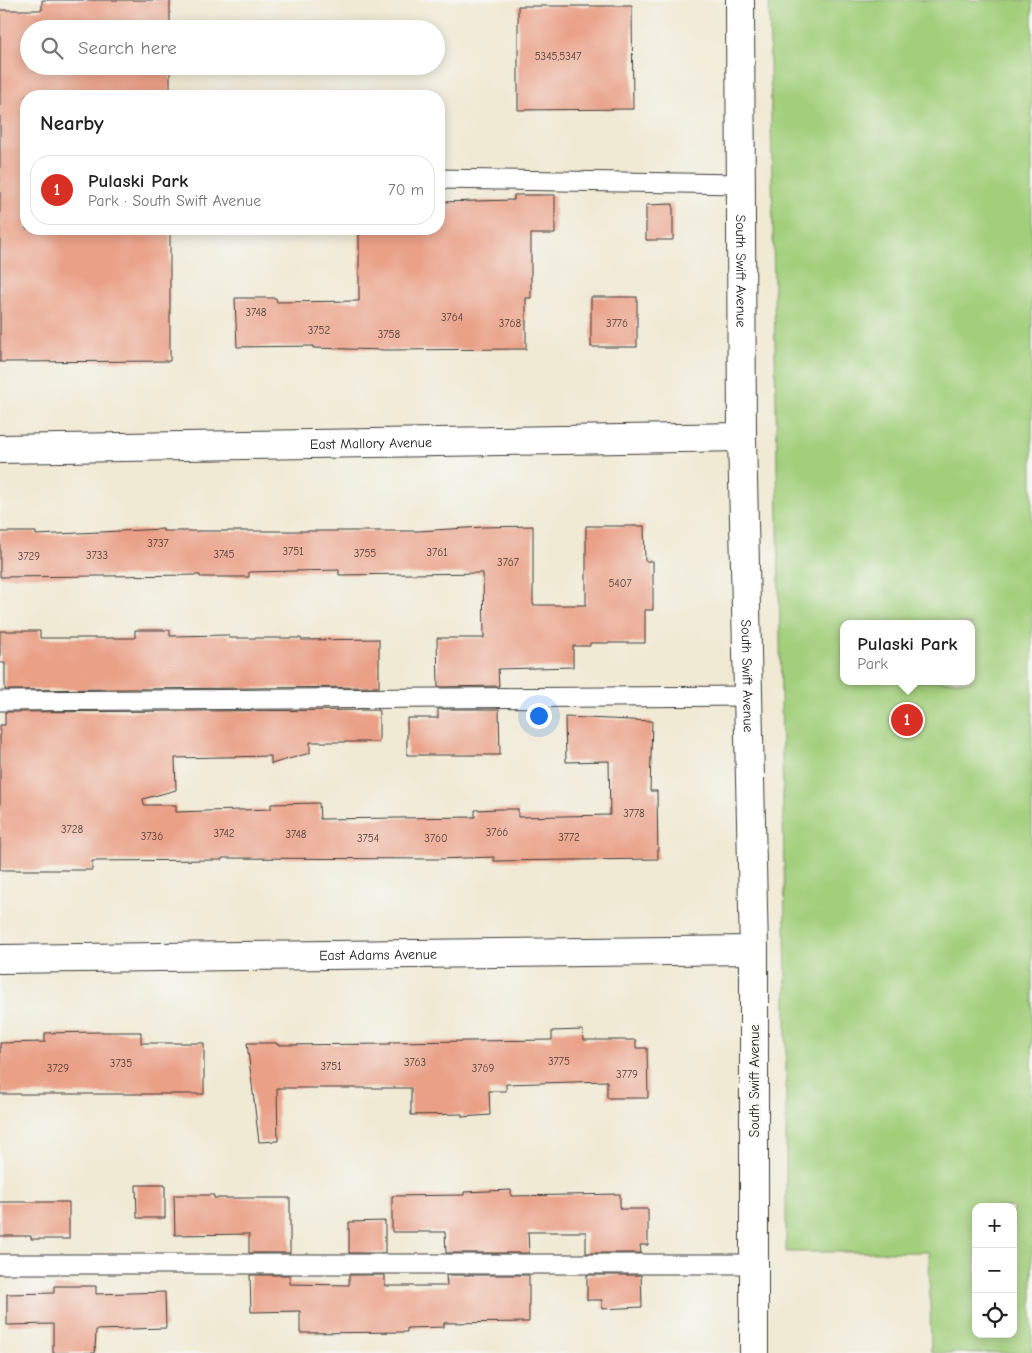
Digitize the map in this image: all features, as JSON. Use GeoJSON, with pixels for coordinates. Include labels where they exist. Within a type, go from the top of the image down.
{"type":"FeatureCollection","features":[{"type":"Feature","properties":{"kind":"street","name":"South Swift Avenue"},"geometry":{"type":"LineString","coordinates":[[740,0],[742,438],[754,950],[754,1353]]}},
{"type":"Feature","properties":{"kind":"street","name":"East Mallory Avenue"},"geometry":{"type":"LineString","coordinates":[[0,449],[742,438]]}},
{"type":"Feature","properties":{"kind":"street","name":"East Adams Avenue"},"geometry":{"type":"LineString","coordinates":[[0,959],[754,950]]}},
{"type":"Feature","properties":{"kind":"lane"},"geometry":{"type":"LineString","coordinates":[[445,179],[740,184]]}},
{"type":"Feature","properties":{"kind":"lane"},"geometry":{"type":"LineString","coordinates":[[0,701],[748,696]]}},
{"type":"Feature","properties":{"kind":"lane"},"geometry":{"type":"LineString","coordinates":[[0,1264],[754,1264]]}},
{"type":"Feature","properties":{"kind":"green space"},"geometry":{"type":"Polygon","coordinates":[[[769,0],[1032,0],[1032,1353],[931,1353],[929,1252],[786,1252],[786,986],[769,0]]]}},
{"type":"Feature","properties":{"kind":"building"},"geometry":{"type":"Polygon","coordinates":[[[42,0],[170,0],[170,20],[20,20],[20,75],[170,75],[170,90],[20,90],[20,235],[170,235],[170,361],[0,362],[0,10],[42,10],[42,0]]]}},
{"type":"Feature","properties":{"kind":"building"},"geometry":{"type":"Polygon","coordinates":[[[518,6],[632,6],[633,109],[518,110],[518,6]]]}},
{"type":"Feature","properties":{"kind":"building"},"geometry":{"type":"Polygon","coordinates":[[[514,195],[555,195],[555,234],[531,234],[531,298],[526,298],[526,349],[384,350],[313,348],[313,346],[237,347],[235,298],[276,298],[277,302],[359,301],[359,235],[445,235],[445,202],[514,200],[514,195]]]}},
{"type":"Feature","properties":{"kind":"building"},"geometry":{"type":"Polygon","coordinates":[[[673,204],[673,240],[646,240],[646,205],[673,204]]]}},
{"type":"Feature","properties":{"kind":"building"},"geometry":{"type":"Polygon","coordinates":[[[591,297],[637,297],[637,347],[591,347],[591,297]]]}},
{"type":"Feature","properties":{"kind":"building"},"geometry":{"type":"Polygon","coordinates":[[[533,526],[533,605],[586,605],[586,526],[644,526],[645,561],[653,561],[653,610],[645,610],[645,643],[590,643],[590,646],[573,646],[573,667],[498,669],[499,686],[438,687],[437,638],[484,638],[483,573],[339,575],[339,570],[249,572],[249,577],[200,577],[200,575],[0,577],[0,532],[36,532],[36,535],[163,529],[163,531],[418,531],[533,526]]]}},
{"type":"Feature","properties":{"kind":"building"},"geometry":{"type":"Polygon","coordinates":[[[135,630],[170,630],[170,636],[229,635],[229,638],[301,638],[301,640],[379,639],[379,687],[5,690],[5,663],[0,663],[0,631],[40,631],[40,638],[135,638],[135,630]]]}},
{"type":"Feature","properties":{"kind":"building"},"geometry":{"type":"Polygon","coordinates":[[[438,709],[499,709],[500,755],[407,755],[407,718],[438,718],[438,709]]]}},
{"type":"Feature","properties":{"kind":"building"},"geometry":{"type":"Polygon","coordinates":[[[379,710],[379,742],[310,742],[310,753],[271,764],[271,756],[175,758],[176,790],[143,799],[144,805],[176,805],[176,812],[271,809],[271,804],[319,803],[320,819],[475,817],[475,810],[500,809],[518,809],[518,817],[610,815],[609,761],[566,762],[565,717],[652,721],[650,791],[657,791],[658,859],[494,861],[494,857],[438,859],[222,858],[222,860],[92,861],[92,870],[0,870],[0,725],[5,725],[5,712],[379,710]]]}},
{"type":"Feature","properties":{"kind":"building"},"geometry":{"type":"Polygon","coordinates":[[[583,1030],[584,1040],[636,1040],[636,1048],[647,1048],[648,1098],[607,1098],[607,1081],[506,1084],[506,1091],[489,1091],[490,1115],[462,1117],[462,1114],[411,1115],[411,1088],[277,1088],[278,1141],[259,1142],[247,1043],[277,1043],[277,1045],[390,1044],[390,1042],[552,1040],[552,1031],[583,1030]]]}},
{"type":"Feature","properties":{"kind":"building"},"geometry":{"type":"Polygon","coordinates":[[[141,1032],[141,1043],[204,1043],[204,1094],[0,1094],[0,1043],[45,1042],[45,1033],[141,1032]]]}},
{"type":"Feature","properties":{"kind":"building"},"geometry":{"type":"Polygon","coordinates":[[[136,1185],[165,1185],[165,1218],[137,1218],[136,1185]]]}},
{"type":"Feature","properties":{"kind":"building"},"geometry":{"type":"Polygon","coordinates":[[[511,1190],[511,1196],[620,1194],[620,1209],[648,1209],[648,1245],[640,1245],[641,1253],[586,1253],[586,1232],[528,1232],[529,1253],[446,1253],[445,1232],[392,1232],[392,1196],[464,1195],[464,1192],[511,1190]]]}},
{"type":"Feature","properties":{"kind":"building"},"geometry":{"type":"Polygon","coordinates":[[[174,1195],[214,1195],[214,1198],[290,1198],[290,1253],[249,1253],[249,1234],[175,1235],[174,1195]]]}},
{"type":"Feature","properties":{"kind":"building"},"geometry":{"type":"Polygon","coordinates":[[[0,1202],[69,1202],[69,1239],[31,1239],[31,1236],[0,1236],[0,1202]]]}},
{"type":"Feature","properties":{"kind":"building"},"geometry":{"type":"Polygon","coordinates":[[[385,1221],[385,1253],[349,1253],[349,1222],[385,1221]]]}},
{"type":"Feature","properties":{"kind":"building"},"geometry":{"type":"Polygon","coordinates":[[[250,1275],[290,1275],[290,1284],[349,1285],[349,1275],[385,1275],[385,1286],[447,1286],[446,1275],[529,1275],[529,1322],[444,1323],[444,1327],[407,1328],[407,1332],[300,1333],[300,1311],[251,1312],[250,1275]]]}},
{"type":"Feature","properties":{"kind":"building"},"geometry":{"type":"Polygon","coordinates":[[[587,1275],[641,1275],[642,1307],[602,1309],[602,1300],[587,1300],[587,1275]]]}},
{"type":"Feature","properties":{"kind":"building"},"geometry":{"type":"Polygon","coordinates":[[[54,1286],[96,1286],[96,1294],[165,1292],[166,1328],[96,1330],[95,1353],[53,1353],[53,1324],[7,1325],[7,1294],[54,1293],[54,1286]]]}},
{"type":"Feature","properties":{"kind":"place","name":"Pulaski Park"},"geometry":{"type":"Point","coordinates":[907,720]}}]}
